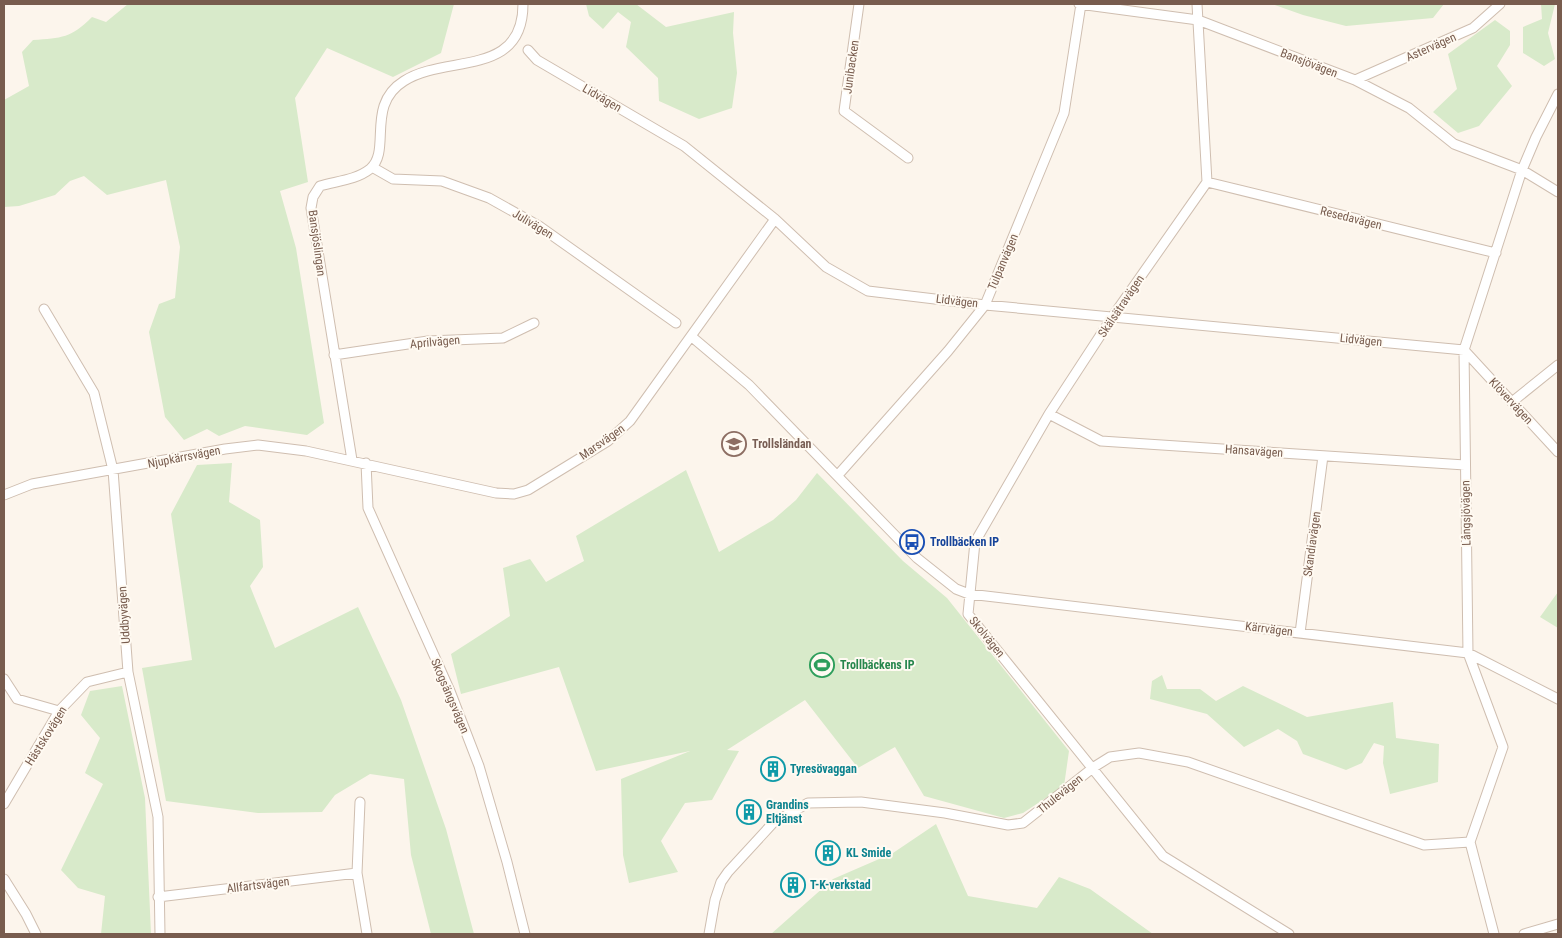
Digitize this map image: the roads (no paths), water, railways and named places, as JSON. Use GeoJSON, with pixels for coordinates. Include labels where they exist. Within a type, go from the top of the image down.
{"type":"FeatureCollection","features":[{"type":"Feature","properties":{"kind":"street"},"geometry":{"type":"LineString","coordinates":[[372,167],[378,151],[381,112],[390,91],[406,79],[428,72],[472,64],[500,52],[512,43],[523,20],[523,4]]}},
{"type":"Feature","properties":{"kind":"street","name":"Junibacken"},"geometry":{"type":"LineString","coordinates":[[859,4],[844,110],[908,158]]}},
{"type":"Feature","properties":{"kind":"street","name":"Bansjövägen"},"geometry":{"type":"LineString","coordinates":[[1080,4],[1198,20],[1355,80],[1409,108],[1454,144],[1522,170],[1558,190]]}},
{"type":"Feature","properties":{"kind":"street","name":"Tulpanvägen"},"geometry":{"type":"LineString","coordinates":[[838,475],[948,351],[985,305],[1064,113],[1080,4]]}},
{"type":"Feature","properties":{"kind":"street"},"geometry":{"type":"LineString","coordinates":[[1197,4],[1207,182]]}},
{"type":"Feature","properties":{"kind":"street","name":"Astervägen"},"geometry":{"type":"LineString","coordinates":[[1355,80],[1473,28],[1500,4]]}},
{"type":"Feature","properties":{"kind":"street","name":"Lidvägen"},"geometry":{"type":"LineString","coordinates":[[528,50],[537,60],[684,146],[775,219],[826,267],[868,291],[985,305],[1464,350]]}},
{"type":"Feature","properties":{"kind":"street","name":"Långsjövägen"},"geometry":{"type":"LineString","coordinates":[[1470,842],[1503,748],[1468,653],[1464,350],[1522,170],[1558,94]]}},
{"type":"Feature","properties":{"kind":"street","name":"Julivägen"},"geometry":{"type":"LineString","coordinates":[[372,167],[393,179],[442,181],[489,198],[539,226],[676,323]]}},
{"type":"Feature","properties":{"kind":"street","name":"Bansjöslingan"},"geometry":{"type":"LineString","coordinates":[[352,460],[311,208],[313,197],[320,186],[358,176],[372,167]]}},
{"type":"Feature","properties":{"kind":"street","name":"Resedavägen"},"geometry":{"type":"LineString","coordinates":[[1207,182],[1496,253]]}},
{"type":"Feature","properties":{"kind":"street","name":"Skälsätravägen"},"geometry":{"type":"LineString","coordinates":[[969,594],[975,542],[1049,414],[1113,316],[1207,182]]}},
{"type":"Feature","properties":{"kind":"street","name":"Marsvägen"},"geometry":{"type":"LineString","coordinates":[[366,463],[496,493],[514,494],[528,490],[608,441],[630,421],[692,338],[775,219]]}},
{"type":"Feature","properties":{"kind":"street","name":"Uddbyvägen"},"geometry":{"type":"LineString","coordinates":[[44,309],[94,393],[113,470],[128,672],[158,816],[160,934]]}},
{"type":"Feature","properties":{"kind":"street","name":"Aprilvägen"},"geometry":{"type":"LineString","coordinates":[[334,355],[428,340],[503,338],[534,323]]}},
{"type":"Feature","properties":{"kind":"street"},"geometry":{"type":"LineString","coordinates":[[692,338],[749,386],[917,558],[956,589],[969,594]]}},
{"type":"Feature","properties":{"kind":"street","name":"Klövervägen"},"geometry":{"type":"LineString","coordinates":[[1464,350],[1558,452]]}},
{"type":"Feature","properties":{"kind":"street"},"geometry":{"type":"LineString","coordinates":[[1512,402],[1558,365]]}},
{"type":"Feature","properties":{"kind":"street","name":"Hansavägen"},"geometry":{"type":"LineString","coordinates":[[1049,414],[1101,441],[1466,464]]}},
{"type":"Feature","properties":{"kind":"street","name":"Njupkärrsvägen"},"geometry":{"type":"LineString","coordinates":[[4,495],[32,484],[225,449],[258,445],[306,451],[366,463]]}},
{"type":"Feature","properties":{"kind":"street","name":"Skandiavägen"},"geometry":{"type":"LineString","coordinates":[[1300,633],[1323,456]]}},
{"type":"Feature","properties":{"kind":"street","name":"Skogsängsvägen"},"geometry":{"type":"LineString","coordinates":[[366,463],[368,508],[450,691],[479,766],[507,862],[525,934]]}},
{"type":"Feature","properties":{"kind":"street","name":"Kärrvägen"},"geometry":{"type":"LineString","coordinates":[[969,594],[1468,653],[1558,699]]}},
{"type":"Feature","properties":{"kind":"street","name":"Skolvägen"},"geometry":{"type":"LineString","coordinates":[[969,594],[968,614],[1094,767],[1163,856],[1289,934]]}},
{"type":"Feature","properties":{"kind":"street","name":"Hästskovägen"},"geometry":{"type":"LineString","coordinates":[[4,804],[58,711],[87,682],[128,672]]}},
{"type":"Feature","properties":{"kind":"street"},"geometry":{"type":"LineString","coordinates":[[4,679],[17,699],[58,711]]}},
{"type":"Feature","properties":{"kind":"street","name":"Thulevägen"},"geometry":{"type":"LineString","coordinates":[[709,934],[715,900],[721,882],[728,872],[773,823],[808,803],[861,802],[945,813],[1008,825],[1023,823],[1094,767],[1110,757],[1139,752],[1188,762],[1424,845],[1470,842]]}},
{"type":"Feature","properties":{"kind":"street"},"geometry":{"type":"LineString","coordinates":[[360,802],[357,873],[368,934]]}},
{"type":"Feature","properties":{"kind":"street"},"geometry":{"type":"LineString","coordinates":[[1470,842],[1494,934]]}},
{"type":"Feature","properties":{"kind":"street","name":"Allfartsvägen"},"geometry":{"type":"LineString","coordinates":[[158,897],[357,873]]}},
{"type":"Feature","properties":{"kind":"street"},"geometry":{"type":"LineString","coordinates":[[4,879],[36,934]]}},
{"type":"Feature","properties":{"kind":"street"},"geometry":{"type":"LineString","coordinates":[[1524,934],[1558,924]]}},
{"type":"Feature","properties":{"kind":"place","name":"Trollsländan"},"geometry":{"type":"Point","coordinates":[734,444]}},
{"type":"Feature","properties":{"kind":"place","name":"Trollbäcken IP"},"geometry":{"type":"Point","coordinates":[912,542]}},
{"type":"Feature","properties":{"kind":"place","name":"Trollbäckens IP"},"geometry":{"type":"Point","coordinates":[822,665]}},
{"type":"Feature","properties":{"kind":"place","name":"Tyresövaggan"},"geometry":{"type":"Point","coordinates":[773,769]}},
{"type":"Feature","properties":{"kind":"place","name":"Grandins Eltjänst"},"geometry":{"type":"Point","coordinates":[749,812]}},
{"type":"Feature","properties":{"kind":"place","name":"KL Smide"},"geometry":{"type":"Point","coordinates":[828,853]}},
{"type":"Feature","properties":{"kind":"place","name":"T-K-verkstad"},"geometry":{"type":"Point","coordinates":[793,885]}}]}
